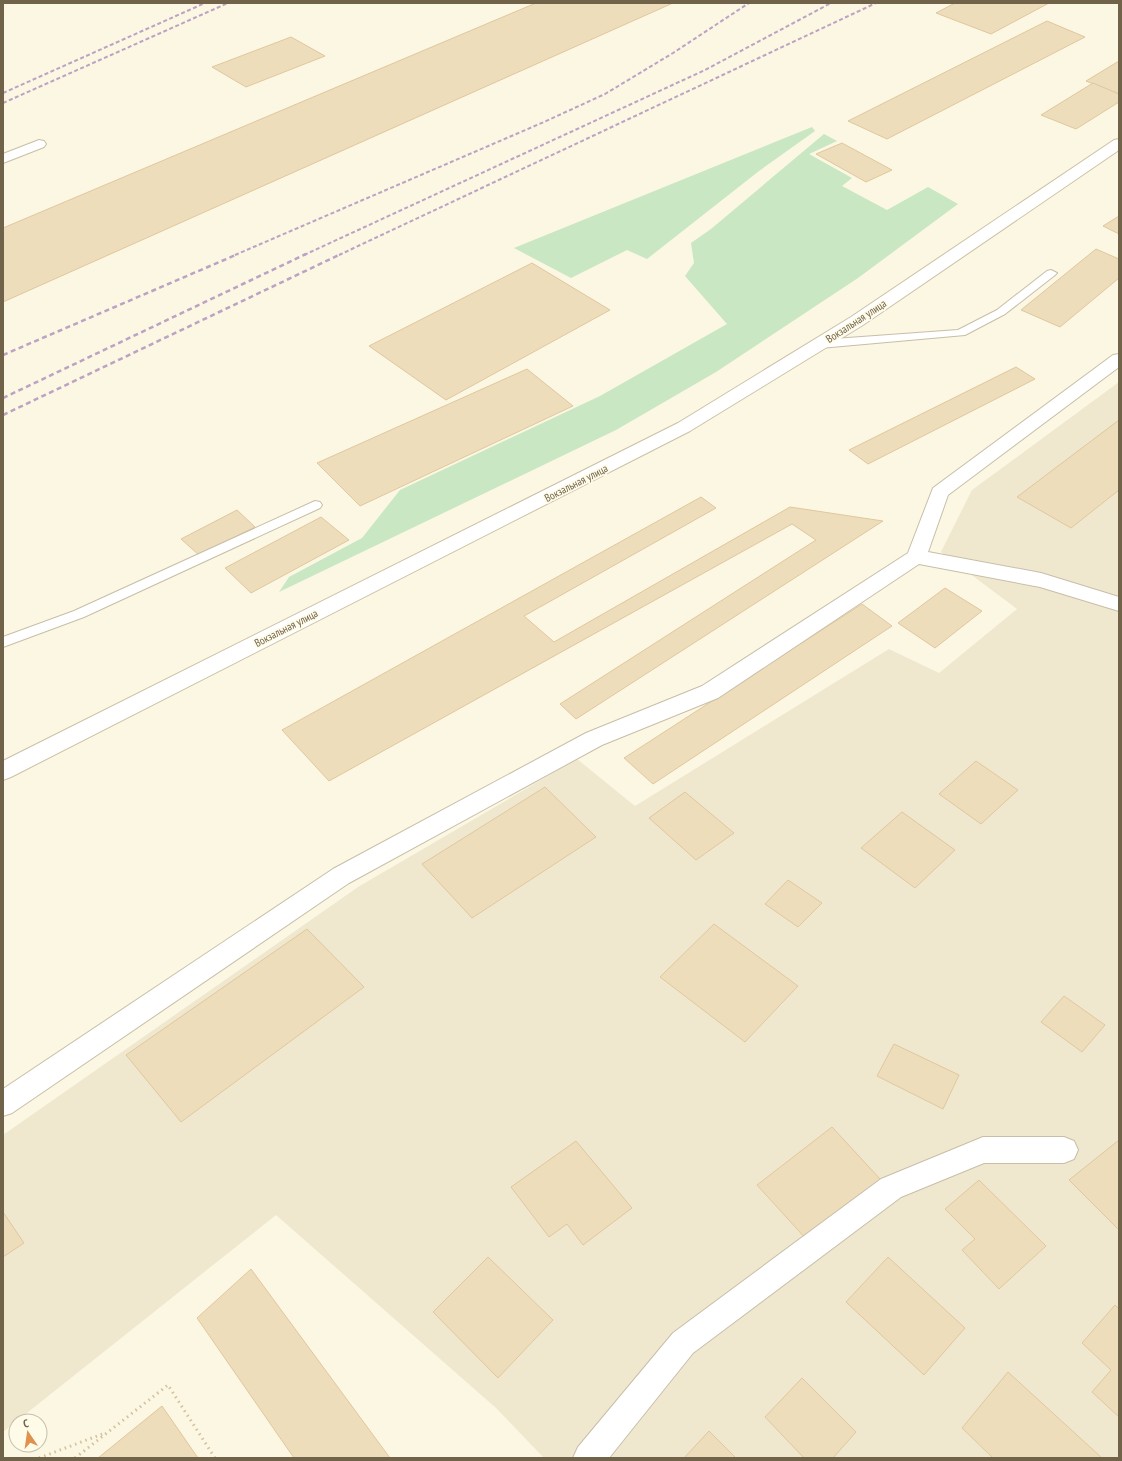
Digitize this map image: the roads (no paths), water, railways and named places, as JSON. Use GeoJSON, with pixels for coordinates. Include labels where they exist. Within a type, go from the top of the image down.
{"type":"FeatureCollection","features":[{"type":"Feature","properties":{"kind":"street","name":"Вокзальная улица"},"geometry":{"type":"LineString","coordinates":[[3,771],[684,427],[856,322],[1119,143]]}},
{"type":"Feature","properties":{"kind":"street"},"geometry":{"type":"LineString","coordinates":[[3,158],[39,144]]}},
{"type":"Feature","properties":{"kind":"street"},"geometry":{"type":"LineString","coordinates":[[3,1104],[341,876],[594,739],[710,692],[916,557],[940,492],[1119,359]]}},
{"type":"Feature","properties":{"kind":"street"},"geometry":{"type":"LineString","coordinates":[[916,557],[1041,580],[1119,604]]}},
{"type":"Feature","properties":{"kind":"street"},"geometry":{"type":"LineString","coordinates":[[589,1458],[683,1343],[891,1188],[983,1150],[1064,1150]]}},
{"type":"Feature","properties":{"kind":"lane"},"geometry":{"type":"LineString","coordinates":[[820,344],[961,333],[1001,312],[1051,273]]}},
{"type":"Feature","properties":{"kind":"lane"},"geometry":{"type":"LineString","coordinates":[[3,642],[79,614],[315,506]]}},
{"type":"Feature","properties":{"kind":"railway"},"geometry":{"type":"LineString","coordinates":[[3,93],[205,3]]}},
{"type":"Feature","properties":{"kind":"railway"},"geometry":{"type":"LineString","coordinates":[[3,103],[228,3]]}},
{"type":"Feature","properties":{"kind":"railway"},"geometry":{"type":"LineString","coordinates":[[235,255],[544,122],[605,94],[673,53],[749,3]]}},
{"type":"Feature","properties":{"kind":"railway"},"geometry":{"type":"LineString","coordinates":[[304,255],[705,70],[831,3]]}},
{"type":"Feature","properties":{"kind":"railway"},"geometry":{"type":"LineString","coordinates":[[339,255],[876,3]]}},
{"type":"Feature","properties":{"kind":"railway"},"geometry":{"type":"LineString","coordinates":[[3,355],[238,254]]}},
{"type":"Feature","properties":{"kind":"railway"},"geometry":{"type":"LineString","coordinates":[[3,398],[306,254]]}},
{"type":"Feature","properties":{"kind":"railway"},"geometry":{"type":"LineString","coordinates":[[3,415],[341,254]]}}]}
